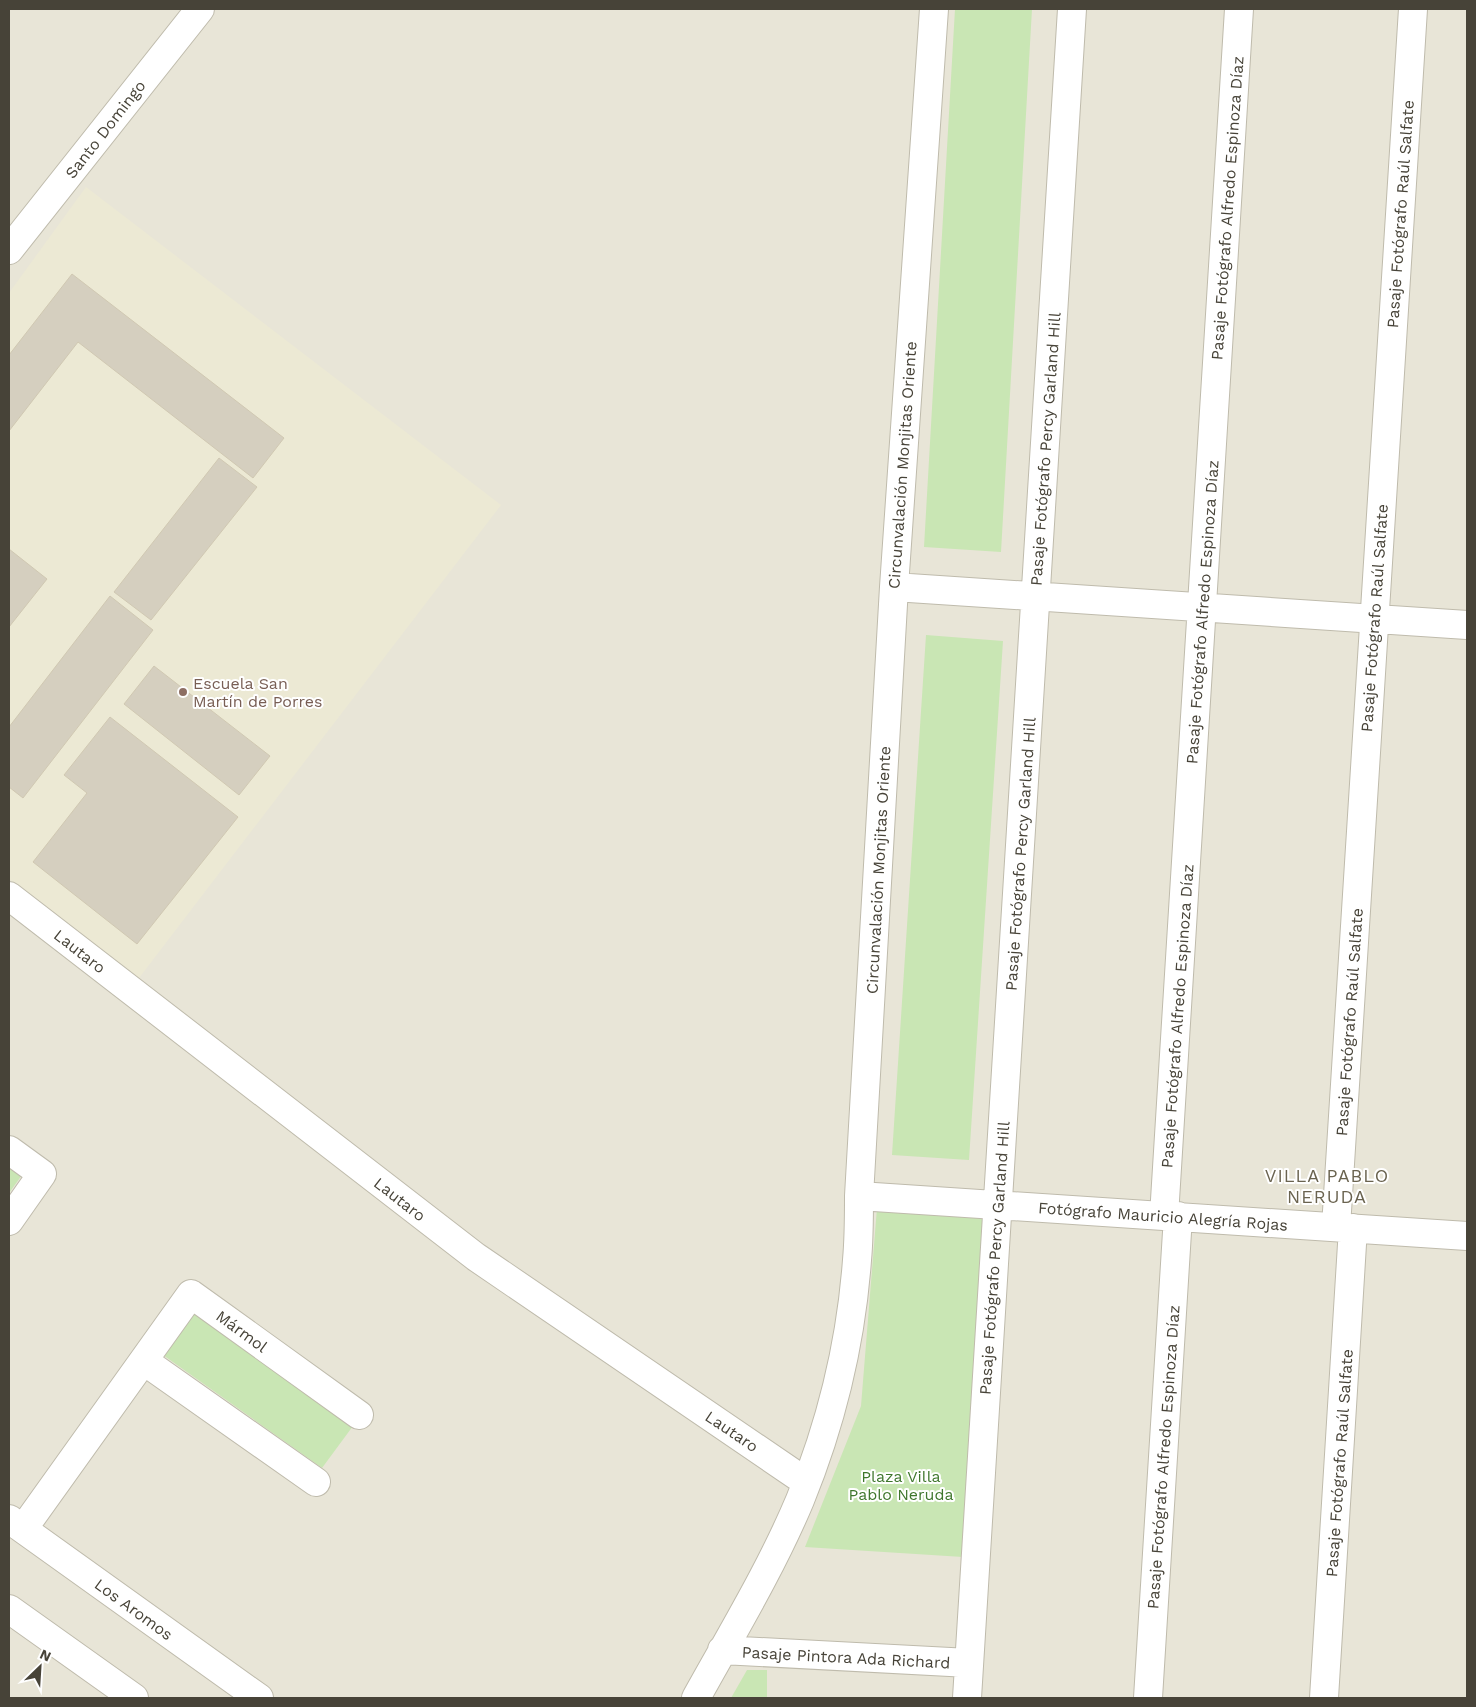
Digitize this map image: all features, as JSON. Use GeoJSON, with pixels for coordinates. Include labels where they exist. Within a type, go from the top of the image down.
{"type":"FeatureCollection","features":[{"type":"Feature","properties":{"kind":"street","name":"Santo Domingo"},"geometry":{"type":"LineString","coordinates":[[9,250],[199,9]]}},
{"type":"Feature","properties":{"kind":"street","name":"Circunvalación Monjitas Oriente"},"geometry":{"type":"LineString","coordinates":[[696,1698],[776,1550],[806,1482],[821,1442],[838,1383],[849,1322],[857,1261],[859,1196],[894,588],[934,9]]}},
{"type":"Feature","properties":{"kind":"street","name":"Pasaje Fotógrafo Percy Garland Hill"},"geometry":{"type":"LineString","coordinates":[[967,1698],[1072,9]]}},
{"type":"Feature","properties":{"kind":"street","name":"Pasaje Fotógrafo Alfredo Espinoza Díaz"},"geometry":{"type":"LineString","coordinates":[[1148,1698],[1202,608],[1239,9]]}},
{"type":"Feature","properties":{"kind":"street","name":"Pasaje Fotógrafo Raúl Salfate"},"geometry":{"type":"LineString","coordinates":[[1324,1698],[1375,619],[1413,9]]}},
{"type":"Feature","properties":{"kind":"street"},"geometry":{"type":"LineString","coordinates":[[894,588],[1467,625]]}},
{"type":"Feature","properties":{"kind":"street","name":"Lautaro"},"geometry":{"type":"LineString","coordinates":[[9,896],[476,1257],[806,1482]]}},
{"type":"Feature","properties":{"kind":"street"},"geometry":{"type":"LineString","coordinates":[[9,1150],[42,1174],[9,1221]]}},
{"type":"Feature","properties":{"kind":"street","name":"Fotógrafo Mauricio Alegría Rojas"},"geometry":{"type":"LineString","coordinates":[[859,1196],[1467,1236]]}},
{"type":"Feature","properties":{"kind":"street","name":"Mármol"},"geometry":{"type":"LineString","coordinates":[[16,1524],[144,1361],[191,1294],[360,1415]]}},
{"type":"Feature","properties":{"kind":"street"},"geometry":{"type":"LineString","coordinates":[[144,1361],[316,1482]]}},
{"type":"Feature","properties":{"kind":"street","name":"Los Aromos"},"geometry":{"type":"LineString","coordinates":[[16,1524],[260,1698]]}},
{"type":"Feature","properties":{"kind":"street"},"geometry":{"type":"LineString","coordinates":[[9,1609],[125,1696]]}},
{"type":"Feature","properties":{"kind":"street","name":"Pasaje Pintora Ada Richard"},"geometry":{"type":"LineString","coordinates":[[722,1650],[969,1663]]}},
{"type":"Feature","properties":{"kind":"shaded area"},"geometry":{"type":"Polygon","coordinates":[[[9,9],[1467,9],[1467,1698],[9,1698],[9,9]]]}},
{"type":"Feature","properties":{"kind":"shaded area","name":"Escuela San Martín de Porres"},"geometry":{"type":"Polygon","coordinates":[[[86,187],[501,505],[139,978],[9,879],[9,293],[86,187]]]}},
{"type":"Feature","properties":{"kind":"green space"},"geometry":{"type":"Polygon","coordinates":[[[955,9],[1032,9],[1001,552],[924,547],[955,9]]]}},
{"type":"Feature","properties":{"kind":"green space"},"geometry":{"type":"Polygon","coordinates":[[[926,635],[1003,641],[969,1160],[892,1155],[926,635]]]}},
{"type":"Feature","properties":{"kind":"green space"},"geometry":{"type":"Polygon","coordinates":[[[9,1165],[22,1175],[9,1193],[9,1165]]]}},
{"type":"Feature","properties":{"kind":"green space","name":"Plaza Villa Pablo Neruda"},"geometry":{"type":"Polygon","coordinates":[[[877,1208],[990,1218],[963,1557],[805,1547],[861,1406],[877,1208]]]}},
{"type":"Feature","properties":{"kind":"green space"},"geometry":{"type":"Polygon","coordinates":[[[194,1312],[353,1426],[322,1468],[163,1355],[194,1312]]]}},
{"type":"Feature","properties":{"kind":"green space"},"geometry":{"type":"Polygon","coordinates":[[[747,1670],[767,1670],[767,1698],[731,1698],[747,1670]]]}},
{"type":"Feature","properties":{"kind":"building"},"geometry":{"type":"Polygon","coordinates":[[[72,274],[284,438],[253,478],[78,342],[9,431],[9,355],[72,274]]]}},
{"type":"Feature","properties":{"kind":"building"},"geometry":{"type":"Polygon","coordinates":[[[219,458],[257,487],[151,620],[114,592],[219,458]]]}},
{"type":"Feature","properties":{"kind":"building"},"geometry":{"type":"Polygon","coordinates":[[[9,549],[47,579],[9,627],[9,549]]]}},
{"type":"Feature","properties":{"kind":"building"},"geometry":{"type":"Polygon","coordinates":[[[110,596],[153,630],[23,798],[9,787],[9,727],[110,596]]]}},
{"type":"Feature","properties":{"kind":"building"},"geometry":{"type":"Polygon","coordinates":[[[154,666],[270,756],[239,795],[124,704],[154,666]]]}},
{"type":"Feature","properties":{"kind":"building"},"geometry":{"type":"Polygon","coordinates":[[[110,717],[238,817],[137,944],[33,862],[87,793],[64,775],[110,717]]]}},
{"type":"Feature","properties":{"kind":"place","name":"Escuela San Martín de Porres"},"geometry":{"type":"Point","coordinates":[183,692]}},
{"type":"Feature","properties":{"kind":"district","name":"VILLA PABLO NERUDA"},"geometry":{"type":"Point","coordinates":[1327,1186]}}]}
